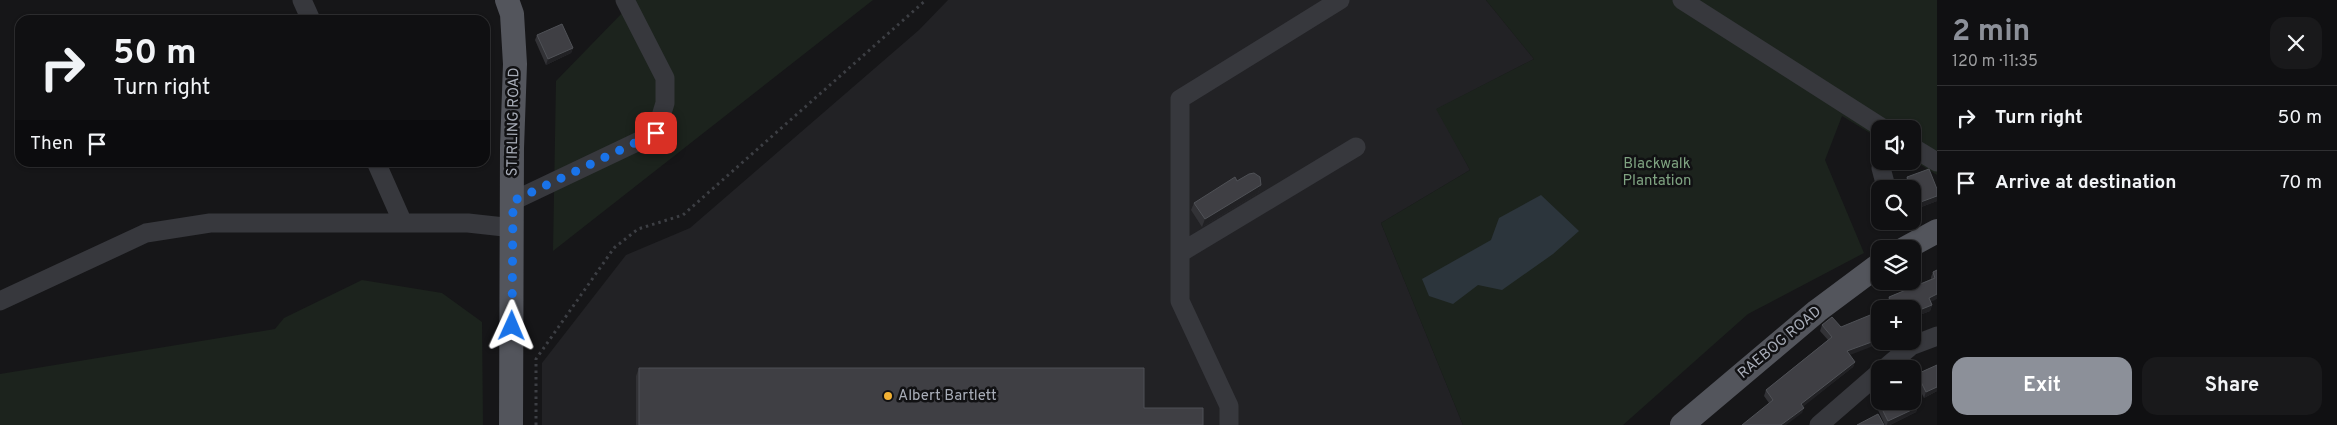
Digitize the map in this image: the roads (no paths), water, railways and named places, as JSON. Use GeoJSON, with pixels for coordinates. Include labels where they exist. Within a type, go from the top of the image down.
{"type":"FeatureCollection","features":[{"type":"Feature","properties":{"kind":"main road","name":"STIRLING ROAD"},"geometry":{"type":"LineString","coordinates":[[507,0],[512,14],[515,64],[512,148],[511,425]]}},
{"type":"Feature","properties":{"kind":"main road"},"geometry":{"type":"LineString","coordinates":[[1920,240],[1937,231]]}},
{"type":"Feature","properties":{"kind":"main road","name":"RAEBOG ROAD"},"geometry":{"type":"LineString","coordinates":[[1682,425],[1817,310],[1871,271]]}},
{"type":"Feature","properties":{"kind":"street"},"geometry":{"type":"LineString","coordinates":[[302,0],[309,15]]}},
{"type":"Feature","properties":{"kind":"street"},"geometry":{"type":"LineString","coordinates":[[513,201],[656,133],[665,103],[665,78],[625,0]]}},
{"type":"Feature","properties":{"kind":"street"},"geometry":{"type":"LineString","coordinates":[[1228,425],[1229,406],[1180,301],[1180,99],[1340,0]]}},
{"type":"Feature","properties":{"kind":"street"},"geometry":{"type":"LineString","coordinates":[[1682,0],[1871,121]]}},
{"type":"Feature","properties":{"kind":"street"},"geometry":{"type":"LineString","coordinates":[[1180,253],[1356,147]]}},
{"type":"Feature","properties":{"kind":"street"},"geometry":{"type":"LineString","coordinates":[[1921,152],[1937,162]]}},
{"type":"Feature","properties":{"kind":"street"},"geometry":{"type":"LineString","coordinates":[[378,167],[403,223]]}},
{"type":"Feature","properties":{"kind":"street"},"geometry":{"type":"LineString","coordinates":[[0,301],[146,233],[210,223],[468,223],[513,228]]}},
{"type":"Feature","properties":{"kind":"street"},"geometry":{"type":"LineString","coordinates":[[1895,360],[1911,346],[1937,336]]}},
{"type":"Feature","properties":{"kind":"street"},"geometry":{"type":"LineString","coordinates":[[1819,425],[1871,380]]}},
{"type":"Feature","properties":{"kind":"place","name":"Albert Bartlett"},"geometry":{"type":"Point","coordinates":[888,396]}},
{"type":"Feature","properties":{"kind":"park label","name":"Blackwalk Plantation"},"geometry":{"type":"Point","coordinates":[1657,172]}}]}
